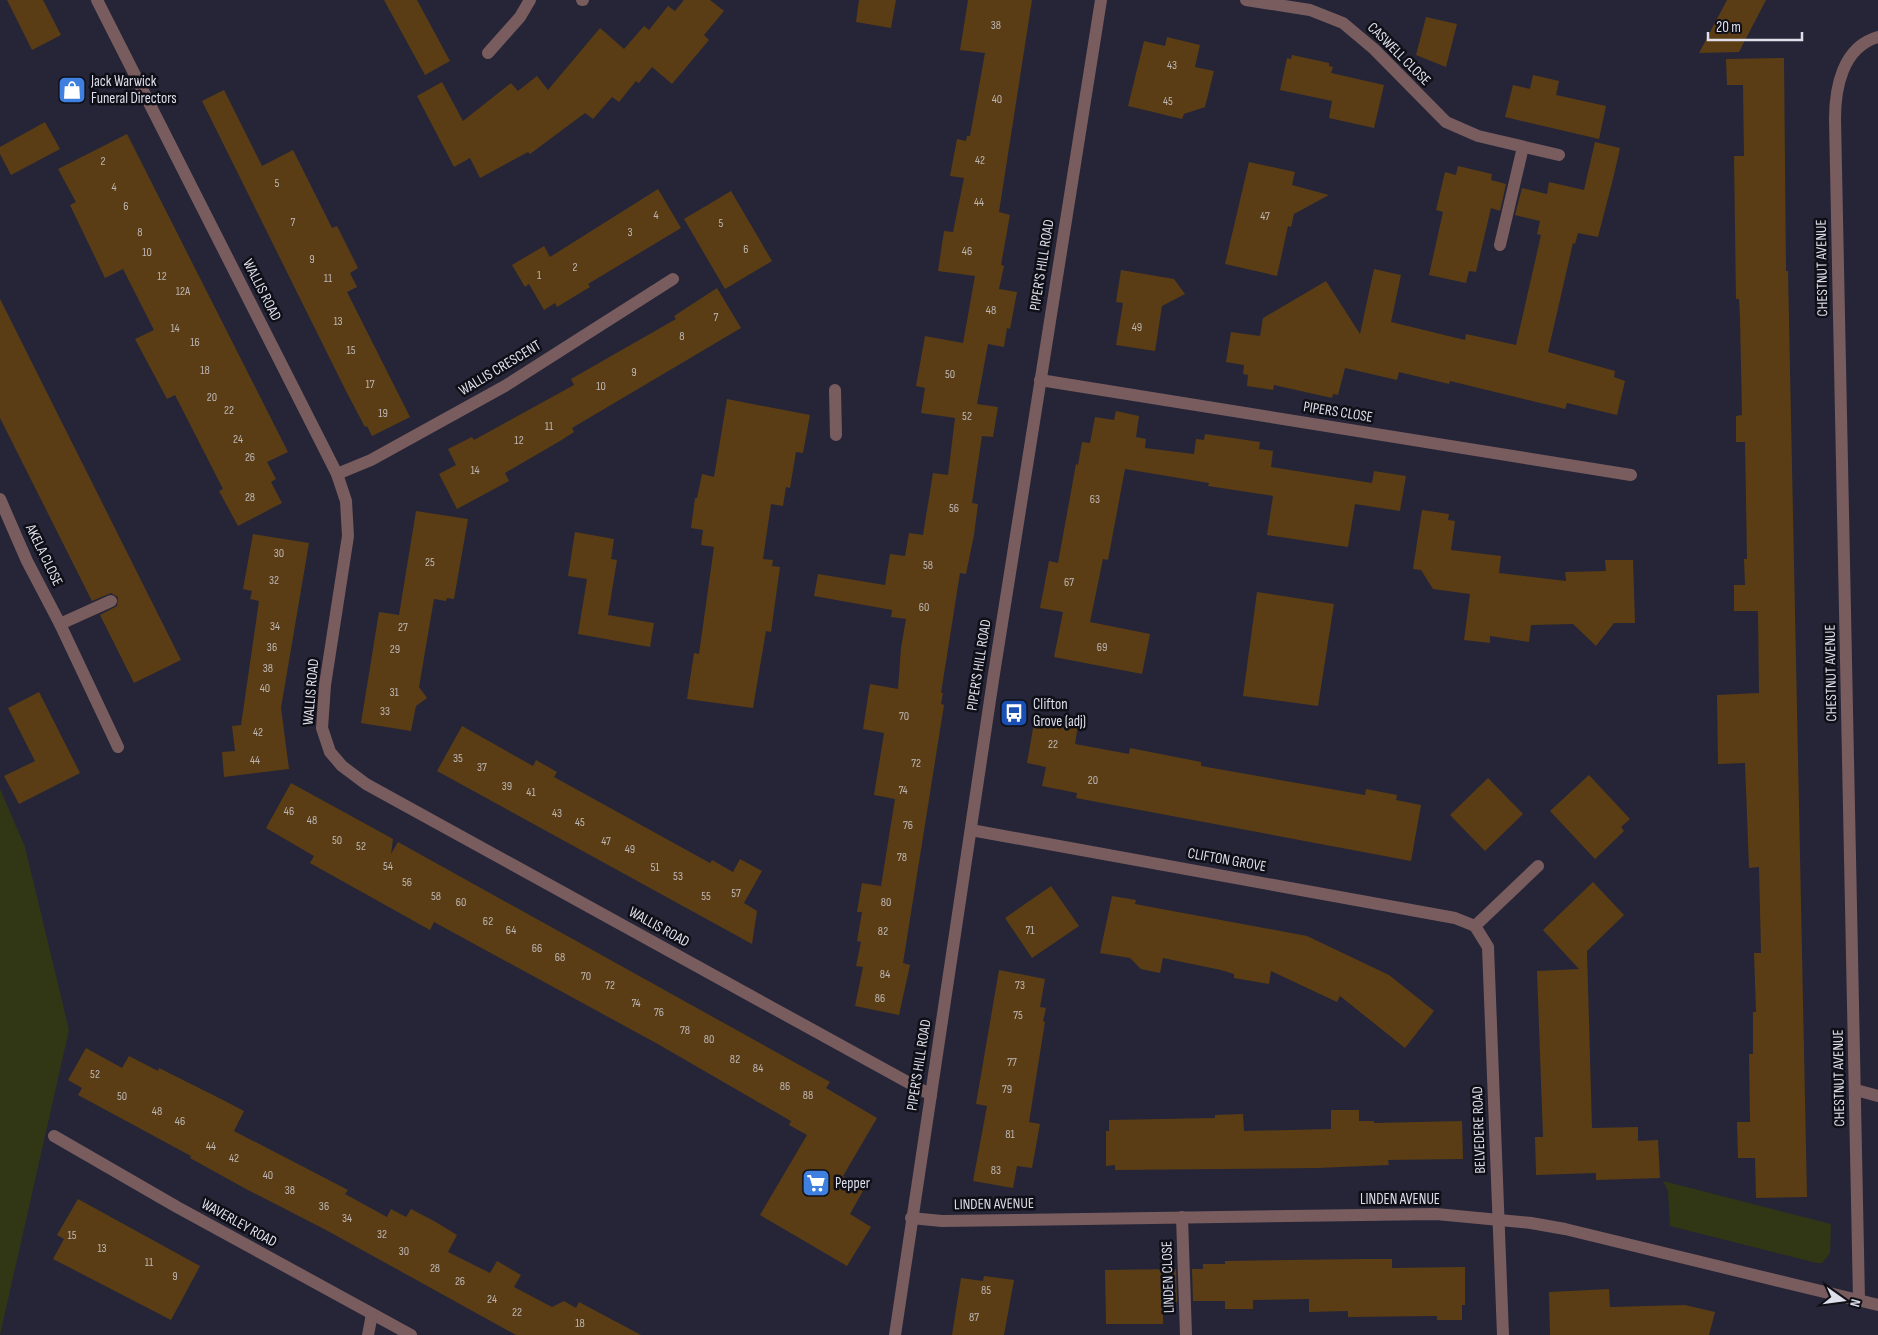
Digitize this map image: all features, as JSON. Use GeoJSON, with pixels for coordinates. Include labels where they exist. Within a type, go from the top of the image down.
{"type":"FeatureCollection","features":[{"type":"Feature","properties":{"kind":"street","name":"WALLIS ROAD"},"geometry":{"type":"LineString","coordinates":[[97,0],[338,474],[346,501],[348,536],[325,686],[322,728],[330,752],[342,766],[366,784],[931,1095]]}},
{"type":"Feature","properties":{"kind":"street"},"geometry":{"type":"LineString","coordinates":[[488,53],[520,17],[530,0]]}},
{"type":"Feature","properties":{"kind":"street","name":"PIPER'S HILL ROAD"},"geometry":{"type":"LineString","coordinates":[[895,1335],[1040,380],[1101,0]]}},
{"type":"Feature","properties":{"kind":"street","name":"CASWELL CLOSE"},"geometry":{"type":"LineString","coordinates":[[1246,0],[1310,10],[1343,24],[1374,48],[1446,122],[1478,136],[1559,156]]}},
{"type":"Feature","properties":{"kind":"street","name":"CHESTNUT AVENUE"},"geometry":{"type":"LineString","coordinates":[[1859,1300],[1835,120],[1836,85],[1844,66],[1856,50],[1878,37]]}},
{"type":"Feature","properties":{"kind":"street"},"geometry":{"type":"LineString","coordinates":[[1500,245],[1523,147]]}},
{"type":"Feature","properties":{"kind":"street","name":"WALLIS CRESCENT"},"geometry":{"type":"LineString","coordinates":[[338,474],[371,460],[505,386],[673,279]]}},
{"type":"Feature","properties":{"kind":"street","name":"PIPERS CLOSE"},"geometry":{"type":"LineString","coordinates":[[1040,380],[1631,475]]}},
{"type":"Feature","properties":{"kind":"street"},"geometry":{"type":"LineString","coordinates":[[835,390],[836,435]]}},
{"type":"Feature","properties":{"kind":"street","name":"AKELA CLOSE"},"geometry":{"type":"LineString","coordinates":[[1,503],[27,561],[60,624],[118,747]]}},
{"type":"Feature","properties":{"kind":"street"},"geometry":{"type":"LineString","coordinates":[[60,624],[111,601]]}},
{"type":"Feature","properties":{"kind":"street","name":"CLIFTON GROVE"},"geometry":{"type":"LineString","coordinates":[[971,830],[1455,918],[1475,926]]}},
{"type":"Feature","properties":{"kind":"street"},"geometry":{"type":"LineString","coordinates":[[1475,926],[1538,866]]}},
{"type":"Feature","properties":{"kind":"street","name":"BELVEDERE ROAD"},"geometry":{"type":"LineString","coordinates":[[1475,926],[1488,948],[1503,1335]]}},
{"type":"Feature","properties":{"kind":"street"},"geometry":{"type":"LineString","coordinates":[[1856,1090],[1878,1096]]}},
{"type":"Feature","properties":{"kind":"street","name":"WAVERLEY ROAD"},"geometry":{"type":"LineString","coordinates":[[54,1136],[177,1207],[411,1335]]}},
{"type":"Feature","properties":{"kind":"street","name":"LINDEN AVENUE"},"geometry":{"type":"LineString","coordinates":[[912,1218],[930,1221],[1436,1214],[1500,1219],[1565,1229],[1878,1305]]}},
{"type":"Feature","properties":{"kind":"street","name":"LINDEN CLOSE"},"geometry":{"type":"LineString","coordinates":[[1182,1217],[1186,1335]]}},
{"type":"Feature","properties":{"kind":"street"},"geometry":{"type":"LineString","coordinates":[[368,1335],[372,1314]]}},
{"type":"Feature","properties":{"kind":"green space"},"geometry":{"type":"Polygon","coordinates":[[[0,789],[25,847],[69,1030],[0,1335],[0,789]]]}},
{"type":"Feature","properties":{"kind":"green space"},"geometry":{"type":"Polygon","coordinates":[[[1663,1181],[1831,1224],[1830,1253],[1822,1263],[1817,1263],[1670,1226],[1668,1191],[1663,1181]]]}},
{"type":"Feature","properties":{"kind":"building"},"geometry":{"type":"Polygon","coordinates":[[[7,0],[43,0],[61,35],[32,50],[7,0]]]}},
{"type":"Feature","properties":{"kind":"building"},"geometry":{"type":"Polygon","coordinates":[[[384,0],[417,0],[450,61],[425,75],[384,0]]]}},
{"type":"Feature","properties":{"kind":"building"},"geometry":{"type":"Polygon","coordinates":[[[684,0],[710,0],[724,11],[704,35],[709,40],[672,84],[652,67],[639,83],[636,81],[619,102],[612,97],[593,119],[585,113],[530,154],[528,152],[480,178],[470,158],[454,167],[417,96],[442,82],[463,121],[511,83],[518,91],[537,76],[548,90],[600,28],[624,49],[644,26],[649,30],[668,6],[675,11],[684,0]]]}},
{"type":"Feature","properties":{"kind":"building"},"geometry":{"type":"Polygon","coordinates":[[[859,0],[896,0],[891,28],[856,22],[859,0]]]}},
{"type":"Feature","properties":{"kind":"building"},"geometry":{"type":"Polygon","coordinates":[[[968,0],[1032,0],[999,212],[1010,215],[1001,265],[1004,266],[999,289],[1017,292],[1010,329],[1007,328],[1004,347],[988,344],[977,404],[998,407],[993,437],[982,436],[972,503],[978,504],[974,535],[966,574],[960,573],[941,693],[943,693],[941,704],[944,705],[903,963],[910,965],[899,1015],[855,1006],[863,967],[856,966],[861,942],[857,941],[862,912],[857,912],[862,883],[881,886],[895,799],[874,795],[884,733],[863,729],[870,684],[898,689],[901,648],[906,619],[891,617],[892,610],[814,596],[818,574],[885,585],[890,554],[905,556],[909,533],[923,535],[933,473],[948,475],[955,418],[921,413],[925,388],[916,386],[925,336],[963,343],[975,276],[938,271],[944,231],[953,232],[964,178],[950,176],[957,139],[966,141],[967,136],[970,136],[985,53],[960,50],[968,0]]]}},
{"type":"Feature","properties":{"kind":"building"},"geometry":{"type":"Polygon","coordinates":[[[1727,0],[1766,0],[1739,52],[1699,53],[1727,0]]]}},
{"type":"Feature","properties":{"kind":"building"},"geometry":{"type":"Polygon","coordinates":[[[1426,17],[1457,24],[1446,67],[1416,55],[1426,17]]]}},
{"type":"Feature","properties":{"kind":"building"},"geometry":{"type":"Polygon","coordinates":[[[1167,37],[1200,45],[1195,67],[1214,71],[1205,107],[1184,114],[1182,119],[1128,106],[1144,41],[1165,46],[1167,37]]]}},
{"type":"Feature","properties":{"kind":"building"},"geometry":{"type":"Polygon","coordinates":[[[1292,55],[1329,63],[1329,66],[1333,67],[1331,73],[1384,85],[1374,128],[1329,118],[1332,101],[1280,90],[1287,58],[1291,59],[1292,55]]]}},
{"type":"Feature","properties":{"kind":"building"},"geometry":{"type":"Polygon","coordinates":[[[1784,58],[1786,271],[1788,271],[1807,1197],[1756,1198],[1755,1158],[1738,1158],[1737,1122],[1750,1122],[1749,1054],[1753,1054],[1753,1012],[1756,1012],[1754,953],[1761,953],[1759,867],[1749,868],[1745,763],[1718,764],[1717,695],[1759,693],[1758,611],[1734,611],[1734,585],[1745,585],[1744,559],[1747,559],[1745,442],[1736,442],[1736,416],[1742,415],[1740,318],[1739,299],[1736,299],[1734,156],[1744,156],[1743,85],[1727,85],[1726,59],[1784,58]]]}},
{"type":"Feature","properties":{"kind":"building"},"geometry":{"type":"Polygon","coordinates":[[[1533,75],[1559,81],[1556,95],[1606,106],[1599,139],[1505,117],[1513,85],[1530,89],[1533,75]]]}},
{"type":"Feature","properties":{"kind":"building"},"geometry":{"type":"Polygon","coordinates":[[[224,90],[262,166],[293,150],[332,228],[337,226],[358,268],[350,273],[357,287],[347,292],[410,417],[372,436],[367,426],[365,427],[346,391],[202,101],[224,90]]]}},
{"type":"Feature","properties":{"kind":"building"},"geometry":{"type":"Polygon","coordinates":[[[45,122],[60,149],[11,175],[0,154],[0,147],[45,122]]]}},
{"type":"Feature","properties":{"kind":"building"},"geometry":{"type":"Polygon","coordinates":[[[127,134],[288,452],[267,462],[276,479],[271,482],[282,503],[238,526],[219,491],[223,489],[175,395],[167,399],[135,339],[154,330],[123,269],[105,278],[70,205],[76,202],[58,169],[127,134]]]}},
{"type":"Feature","properties":{"kind":"building"},"geometry":{"type":"Polygon","coordinates":[[[1595,142],[1620,148],[1614,175],[1598,237],[1578,233],[1575,244],[1573,243],[1548,352],[1615,371],[1614,377],[1625,381],[1617,415],[1567,403],[1565,409],[1450,381],[1449,384],[1399,372],[1397,380],[1345,368],[1338,395],[1333,394],[1332,398],[1274,385],[1273,390],[1247,386],[1248,375],[1243,374],[1244,365],[1226,362],[1231,332],[1260,336],[1263,318],[1326,281],[1360,334],[1374,269],[1401,275],[1391,322],[1465,340],[1466,334],[1516,345],[1541,235],[1537,234],[1540,221],[1515,215],[1522,188],[1547,194],[1549,182],[1584,190],[1595,142]]]}},
{"type":"Feature","properties":{"kind":"building"},"geometry":{"type":"Polygon","coordinates":[[[1249,162],[1295,172],[1292,185],[1329,195],[1294,214],[1291,227],[1288,226],[1277,276],[1225,264],[1249,162]]]}},
{"type":"Feature","properties":{"kind":"building"},"geometry":{"type":"Polygon","coordinates":[[[1458,166],[1492,174],[1491,180],[1506,184],[1500,211],[1491,208],[1476,272],[1469,271],[1466,283],[1429,275],[1443,212],[1436,210],[1445,172],[1456,175],[1458,166]]]}},
{"type":"Feature","properties":{"kind":"building"},"geometry":{"type":"Polygon","coordinates":[[[658,189],[681,228],[588,284],[590,287],[557,307],[555,303],[544,310],[529,284],[525,287],[512,265],[544,246],[550,257],[658,189]]]}},
{"type":"Feature","properties":{"kind":"building"},"geometry":{"type":"Polygon","coordinates":[[[731,191],[772,261],[725,289],[684,219],[731,191]]]}},
{"type":"Feature","properties":{"kind":"building"},"geometry":{"type":"Polygon","coordinates":[[[1121,270],[1174,279],[1185,294],[1162,306],[1155,351],[1116,345],[1123,303],[1116,302],[1121,270]]]}},
{"type":"Feature","properties":{"kind":"building"},"geometry":{"type":"Polygon","coordinates":[[[717,288],[741,328],[572,428],[574,432],[505,473],[509,481],[457,509],[439,474],[456,465],[448,449],[472,437],[474,440],[574,385],[571,379],[676,319],[674,316],[717,288]]]}},
{"type":"Feature","properties":{"kind":"building"},"geometry":{"type":"Polygon","coordinates":[[[0,299],[181,660],[134,683],[100,615],[117,606],[118,597],[111,593],[92,601],[0,418],[0,299]]]}},
{"type":"Feature","properties":{"kind":"building"},"geometry":{"type":"Polygon","coordinates":[[[727,399],[810,415],[803,453],[796,452],[790,488],[786,487],[783,506],[771,504],[763,559],[773,560],[772,566],[780,567],[771,632],[766,631],[753,708],[687,699],[694,653],[699,654],[714,547],[701,545],[703,530],[691,528],[695,498],[697,498],[702,474],[714,477],[727,399]]]}},
{"type":"Feature","properties":{"kind":"building"},"geometry":{"type":"Polygon","coordinates":[[[1116,411],[1139,416],[1136,437],[1146,439],[1145,448],[1194,454],[1196,439],[1204,440],[1205,434],[1260,442],[1259,449],[1273,451],[1271,467],[1372,483],[1374,471],[1406,476],[1400,511],[1355,504],[1348,547],[1267,535],[1273,496],[1208,486],[1209,483],[1125,469],[1108,560],[1103,559],[1090,622],[1150,634],[1142,674],[1054,657],[1063,612],[1040,608],[1049,561],[1058,563],[1076,464],[1078,465],[1082,442],[1090,443],[1095,417],[1114,420],[1116,411]]]}},
{"type":"Feature","properties":{"kind":"building"},"geometry":{"type":"Polygon","coordinates":[[[1422,510],[1449,514],[1448,520],[1455,521],[1451,550],[1501,556],[1499,573],[1566,581],[1565,572],[1606,571],[1605,560],[1633,560],[1635,623],[1614,623],[1596,646],[1573,624],[1531,625],[1529,642],[1490,636],[1490,643],[1464,640],[1470,594],[1433,589],[1421,570],[1413,569],[1422,510]]]}},
{"type":"Feature","properties":{"kind":"building"},"geometry":{"type":"Polygon","coordinates":[[[416,511],[468,519],[454,599],[447,598],[446,601],[434,599],[419,687],[427,698],[416,706],[411,731],[361,723],[379,612],[399,615],[416,511]]]}},
{"type":"Feature","properties":{"kind":"building"},"geometry":{"type":"Polygon","coordinates":[[[575,532],[614,539],[611,559],[617,560],[608,615],[654,623],[650,647],[578,634],[587,579],[568,576],[575,532]]]}},
{"type":"Feature","properties":{"kind":"building"},"geometry":{"type":"Polygon","coordinates":[[[253,534],[309,543],[281,708],[289,769],[224,777],[222,752],[235,751],[232,726],[241,725],[259,601],[250,599],[252,591],[243,589],[253,534]]]}},
{"type":"Feature","properties":{"kind":"building"},"geometry":{"type":"Polygon","coordinates":[[[1257,592],[1334,604],[1318,706],[1243,696],[1257,592]]]}},
{"type":"Feature","properties":{"kind":"building"},"geometry":{"type":"Polygon","coordinates":[[[39,692],[80,773],[19,804],[4,776],[35,761],[8,708],[39,692]]]}},
{"type":"Feature","properties":{"kind":"building"},"geometry":{"type":"Polygon","coordinates":[[[1035,717],[1078,725],[1075,744],[1129,754],[1130,748],[1201,762],[1201,766],[1365,795],[1366,789],[1397,795],[1396,800],[1421,805],[1411,861],[1076,798],[1077,793],[1042,786],[1046,767],[1027,763],[1035,717]]]}},
{"type":"Feature","properties":{"kind":"building"},"geometry":{"type":"Polygon","coordinates":[[[462,726],[533,766],[536,760],[557,772],[554,777],[710,863],[712,860],[733,872],[740,859],[762,871],[744,903],[757,911],[752,944],[437,771],[462,726]]]}},
{"type":"Feature","properties":{"kind":"building"},"geometry":{"type":"Polygon","coordinates":[[[1589,775],[1630,819],[1621,827],[1624,831],[1595,859],[1550,811],[1589,775]]]}},
{"type":"Feature","properties":{"kind":"building"},"geometry":{"type":"Polygon","coordinates":[[[1488,778],[1523,814],[1485,851],[1450,815],[1488,778]]]}},
{"type":"Feature","properties":{"kind":"building"},"geometry":{"type":"Polygon","coordinates":[[[291,783],[393,839],[391,854],[398,842],[830,1082],[826,1088],[877,1118],[843,1176],[864,1189],[850,1214],[871,1227],[847,1266],[760,1215],[807,1135],[789,1125],[791,1121],[656,1043],[434,922],[430,930],[310,863],[314,856],[266,828],[291,783]]]}},
{"type":"Feature","properties":{"kind":"building"},"geometry":{"type":"Polygon","coordinates":[[[1593,882],[1624,915],[1587,951],[1592,1128],[1638,1127],[1638,1141],[1658,1140],[1660,1178],[1596,1180],[1596,1173],[1536,1175],[1535,1137],[1543,1137],[1537,971],[1579,969],[1543,930],[1593,882]]]}},
{"type":"Feature","properties":{"kind":"building"},"geometry":{"type":"Polygon","coordinates":[[[1051,886],[1079,926],[1032,958],[1005,918],[1051,886]]]}},
{"type":"Feature","properties":{"kind":"building"},"geometry":{"type":"Polygon","coordinates":[[[1112,896],[1136,900],[1135,904],[1307,936],[1389,975],[1434,1011],[1405,1048],[1340,996],[1337,1002],[1271,971],[1269,984],[1234,978],[1234,974],[1221,970],[1163,958],[1160,973],[1141,969],[1130,958],[1100,953],[1112,896]]]}},
{"type":"Feature","properties":{"kind":"building"},"geometry":{"type":"Polygon","coordinates":[[[999,970],[1045,979],[1040,1007],[1046,1008],[1043,1021],[1045,1022],[1029,1122],[1040,1124],[1032,1168],[1017,1166],[1013,1188],[973,1181],[987,1106],[976,1104],[999,970]]]}},
{"type":"Feature","properties":{"kind":"building"},"geometry":{"type":"Polygon","coordinates":[[[86,1048],[122,1068],[129,1056],[158,1071],[159,1068],[223,1100],[244,1111],[234,1131],[348,1190],[345,1194],[387,1217],[391,1209],[406,1217],[411,1209],[434,1221],[457,1235],[448,1252],[490,1273],[497,1261],[521,1275],[514,1287],[552,1307],[564,1301],[576,1308],[579,1302],[641,1335],[516,1335],[326,1230],[246,1189],[190,1158],[191,1156],[78,1095],[82,1088],[68,1080],[86,1048]]]}},
{"type":"Feature","properties":{"kind":"building"},"geometry":{"type":"Polygon","coordinates":[[[1331,1110],[1359,1110],[1359,1121],[1374,1121],[1374,1123],[1462,1121],[1463,1159],[1388,1160],[1389,1165],[1317,1168],[1115,1170],[1115,1165],[1106,1166],[1106,1131],[1109,1131],[1109,1120],[1215,1118],[1215,1115],[1243,1114],[1244,1131],[1331,1129],[1331,1110]]]}},
{"type":"Feature","properties":{"kind":"building"},"geometry":{"type":"Polygon","coordinates":[[[78,1199],[200,1266],[171,1320],[53,1259],[64,1239],[57,1235],[78,1199]]]}},
{"type":"Feature","properties":{"kind":"building"},"geometry":{"type":"Polygon","coordinates":[[[1392,1259],[1392,1268],[1465,1267],[1465,1305],[1462,1305],[1462,1320],[1437,1320],[1437,1316],[1348,1317],[1348,1311],[1309,1312],[1309,1299],[1253,1300],[1253,1309],[1225,1309],[1225,1301],[1193,1301],[1192,1269],[1203,1269],[1203,1264],[1225,1264],[1225,1261],[1392,1259]]]}},
{"type":"Feature","properties":{"kind":"building"},"geometry":{"type":"Polygon","coordinates":[[[1176,1269],[1177,1302],[1163,1302],[1163,1324],[1106,1324],[1105,1270],[1176,1269]]]}},
{"type":"Feature","properties":{"kind":"building"},"geometry":{"type":"Polygon","coordinates":[[[984,1276],[1014,1280],[1004,1335],[952,1335],[961,1278],[983,1281],[984,1276]]]}},
{"type":"Feature","properties":{"kind":"building"},"geometry":{"type":"Polygon","coordinates":[[[1609,1289],[1610,1307],[1685,1305],[1715,1312],[1709,1335],[1550,1335],[1549,1292],[1609,1289]]]}},
{"type":"Feature","properties":{"kind":"place","name":"Jack Warwick Funeral Directors"},"geometry":{"type":"Point","coordinates":[72,90]}},
{"type":"Feature","properties":{"kind":"place","name":"Clifton Grove (adj)"},"geometry":{"type":"Point","coordinates":[1014,713]}},
{"type":"Feature","properties":{"kind":"place","name":"Pepper"},"geometry":{"type":"Point","coordinates":[816,1183]}}]}
